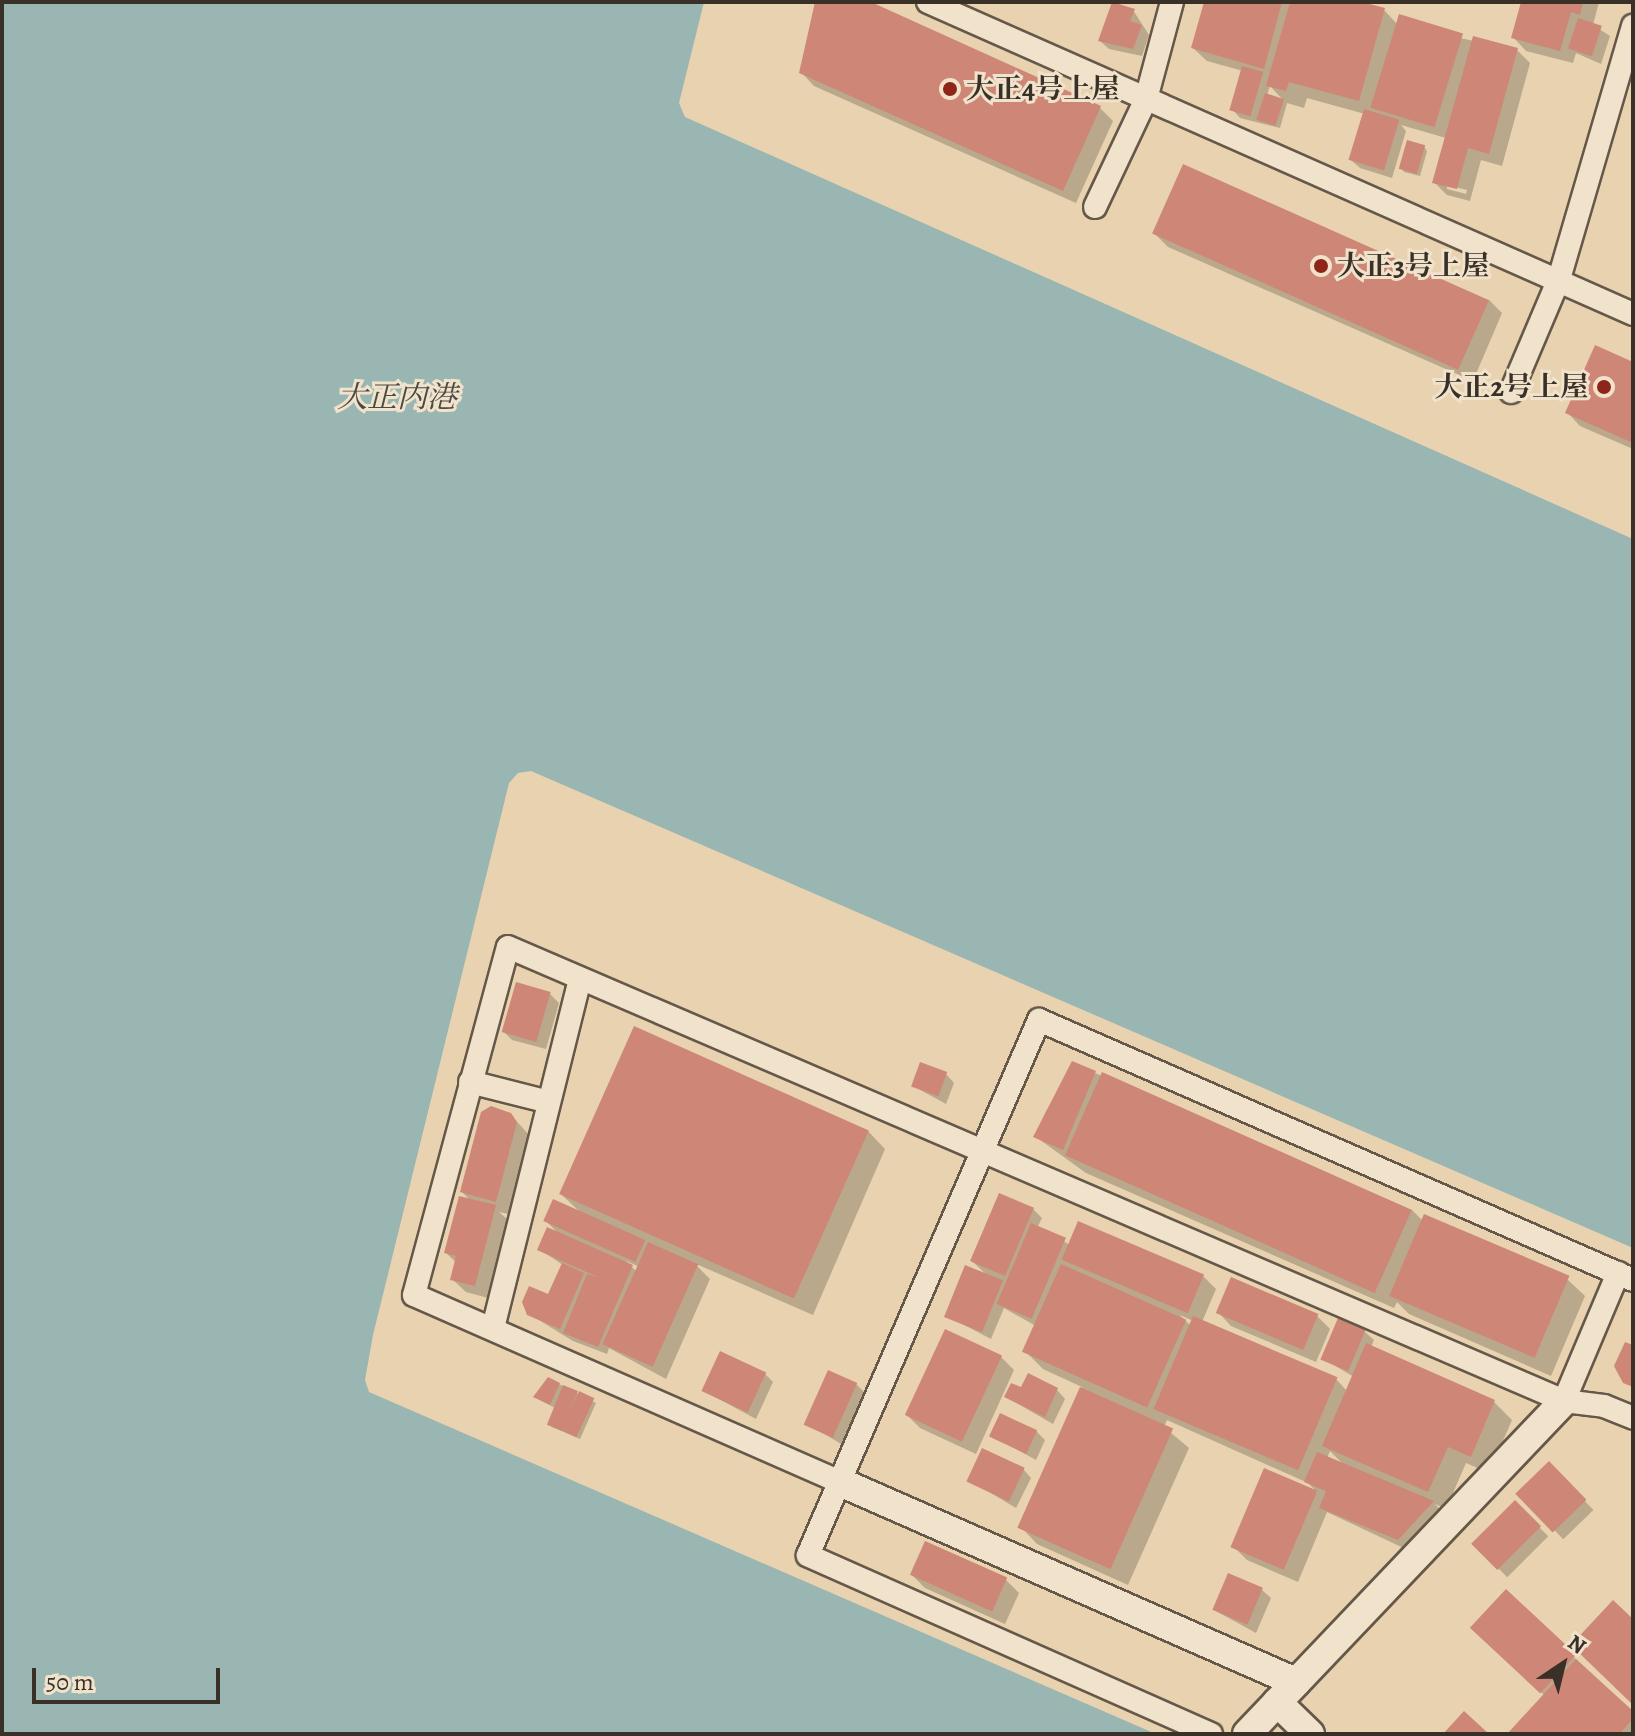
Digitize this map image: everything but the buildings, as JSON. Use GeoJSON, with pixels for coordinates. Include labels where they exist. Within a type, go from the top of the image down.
{"type":"FeatureCollection","features":[{"type":"Feature","properties":{"kind":"street"},"geometry":{"type":"LineString","coordinates":[[928,2],[967,10],[1146,99],[1633,314]]}},
{"type":"Feature","properties":{"kind":"street"},"geometry":{"type":"LineString","coordinates":[[1095,207],[1146,99],[1172,2]]}},
{"type":"Feature","properties":{"kind":"street"},"geometry":{"type":"LineString","coordinates":[[1511,392],[1559,279],[1624,91],[1633,26]]}},
{"type":"Feature","properties":{"kind":"street"},"geometry":{"type":"LineString","coordinates":[[1296,1682],[414,1295],[508,947],[1564,1401],[1604,1406],[1633,1418]]}},
{"type":"Feature","properties":{"kind":"street"},"geometry":{"type":"LineString","coordinates":[[493,1328],[580,979]]}},
{"type":"Feature","properties":{"kind":"street"},"geometry":{"type":"LineString","coordinates":[[1211,1734],[808,1555],[1039,1020],[1626,1276],[1564,1401],[1247,1734]]}},
{"type":"Feature","properties":{"kind":"street"},"geometry":{"type":"LineString","coordinates":[[470,1082],[549,1102]]}},
{"type":"Feature","properties":{"kind":"street"},"geometry":{"type":"LineString","coordinates":[[1277,1702],[1310,1734]]}},
{"type":"Feature","properties":{"kind":"water","name":"大正内港"},"geometry":{"type":"Polygon","coordinates":[[[2,2],[704,2],[679,103],[685,117],[1633,539],[1633,1248],[531,771],[518,773],[509,783],[373,1335],[365,1380],[369,1392],[1156,1734],[2,1734],[2,2]]]}},
{"type":"Feature","properties":{"kind":"place","name":"大正4号上屋"},"geometry":{"type":"Point","coordinates":[950,89]}},
{"type":"Feature","properties":{"kind":"place","name":"大正3号上屋"},"geometry":{"type":"Point","coordinates":[1321,266]}},
{"type":"Feature","properties":{"kind":"place","name":"大正2号上屋"},"geometry":{"type":"Point","coordinates":[1604,387]}}]}
